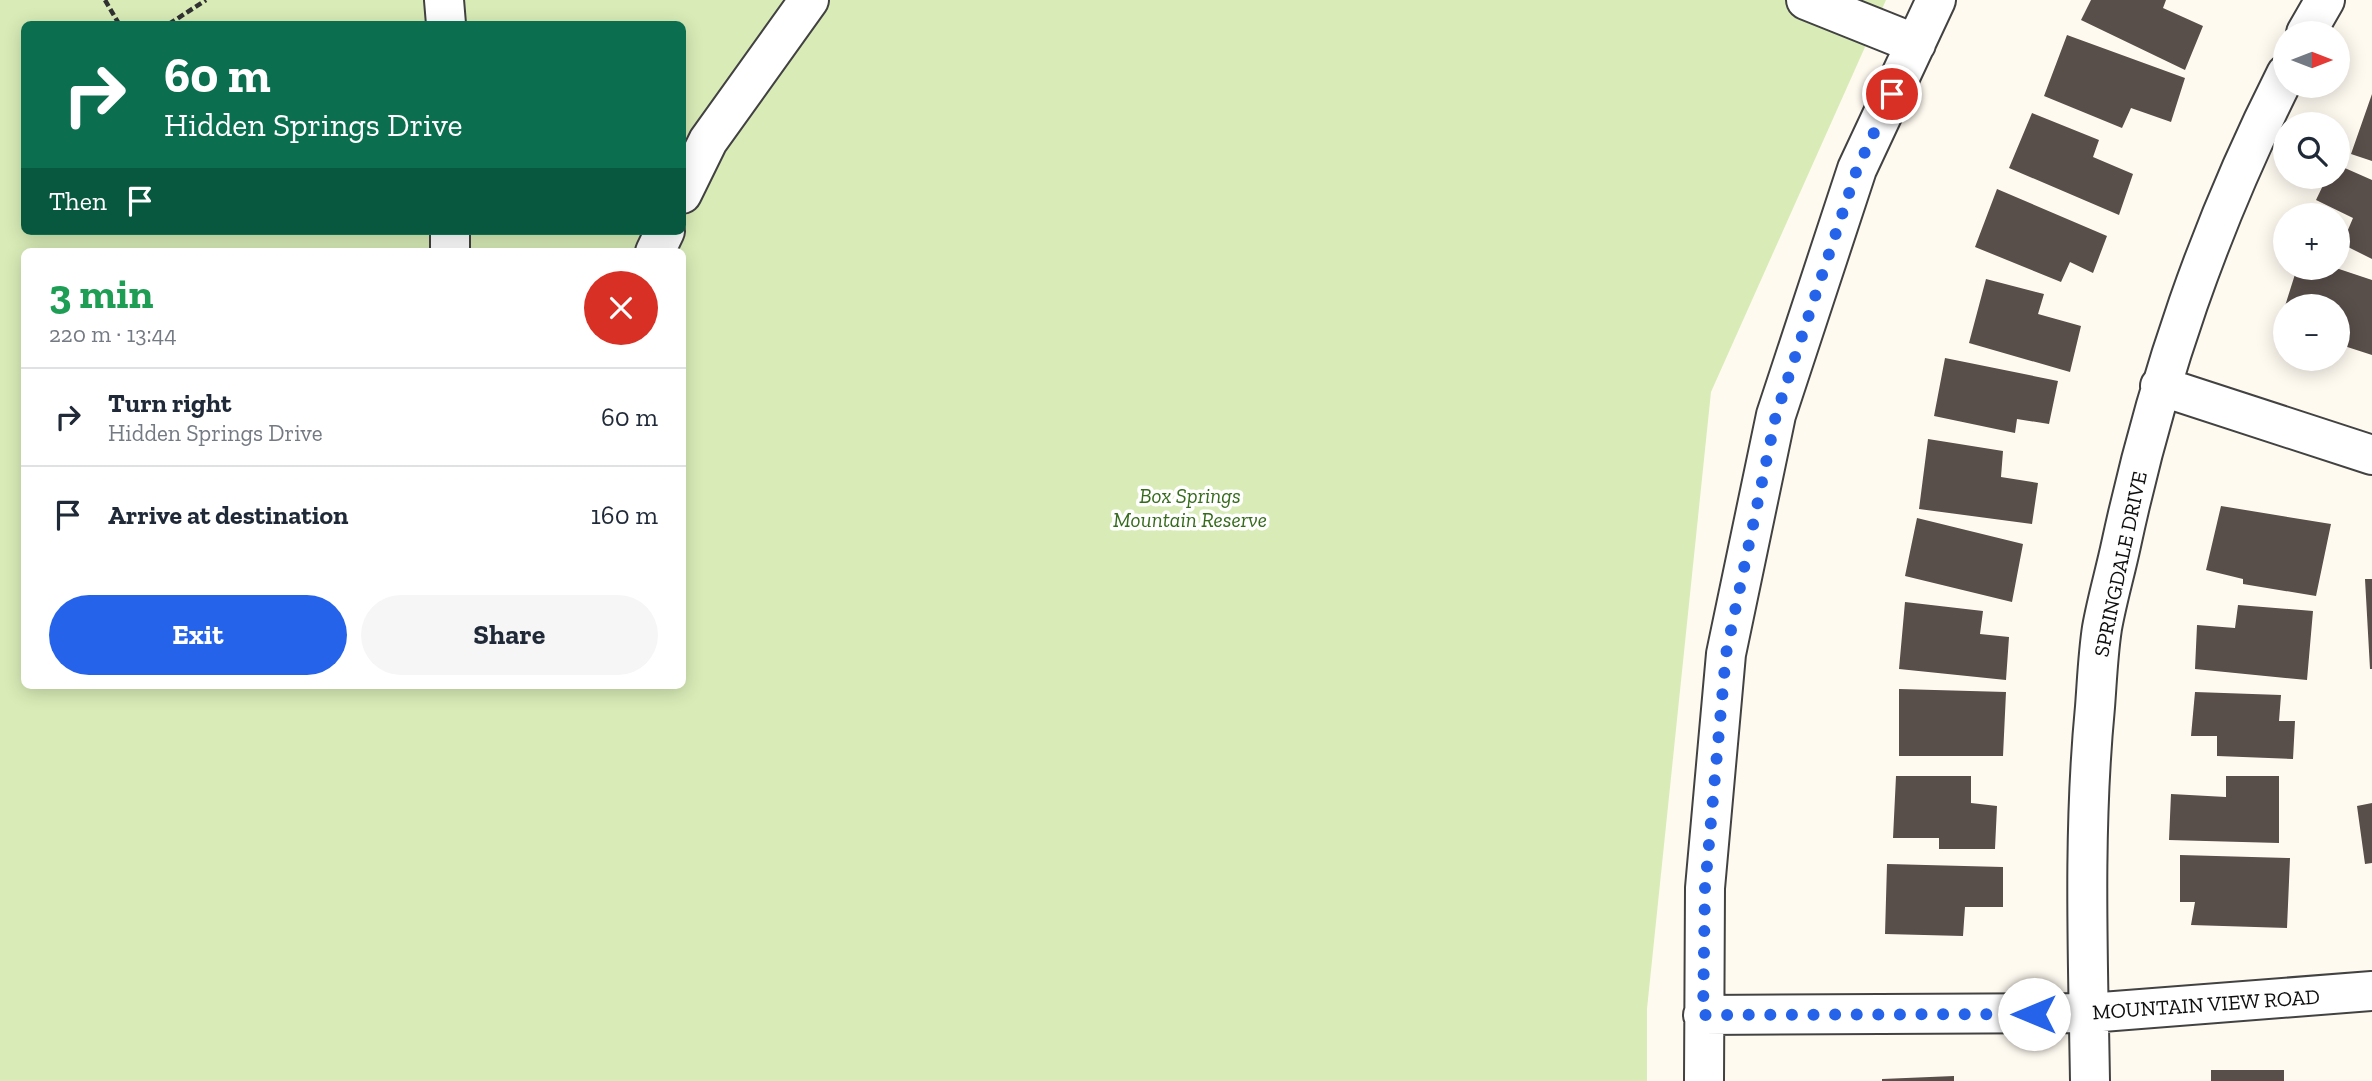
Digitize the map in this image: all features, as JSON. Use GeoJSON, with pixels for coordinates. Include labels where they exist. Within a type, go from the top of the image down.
{"type":"FeatureCollection","features":[{"type":"Feature","properties":{"kind":"street"},"geometry":{"type":"LineString","coordinates":[[444,0],[446,21]]}},
{"type":"Feature","properties":{"kind":"street"},"geometry":{"type":"LineString","coordinates":[[686,186],[708,141],[809,0]]}},
{"type":"Feature","properties":{"kind":"street"},"geometry":{"type":"LineString","coordinates":[[1806,0],[1916,44]]}},
{"type":"Feature","properties":{"kind":"street"},"geometry":{"type":"LineString","coordinates":[[1704,1081],[1705,888],[1726,654],[1776,415],[1857,169],[1936,0]]}},
{"type":"Feature","properties":{"kind":"street"},"geometry":{"type":"LineString","coordinates":[[2313,21],[2325,0]]}},
{"type":"Feature","properties":{"kind":"street","name":"SPRINGDALE DRIVE"},"geometry":{"type":"LineString","coordinates":[[2091,1081],[2087,881],[2090,761],[2102,629],[2160,386],[2202,261],[2253,138],[2274,98]]}},
{"type":"Feature","properties":{"kind":"street"},"geometry":{"type":"LineString","coordinates":[[2160,386],[2372,455]]}},
{"type":"Feature","properties":{"kind":"street","name":"MOUNTAIN VIEW ROAD"},"geometry":{"type":"LineString","coordinates":[[1703,1015],[2089,1013],[2372,991]]}},
{"type":"Feature","properties":{"kind":"path"},"geometry":{"type":"LineString","coordinates":[[104,0],[117,21]]}},
{"type":"Feature","properties":{"kind":"path"},"geometry":{"type":"LineString","coordinates":[[174,21],[206,0]]}},
{"type":"Feature","properties":{"kind":"green space","name":"Box Springs Mountain Reserve"},"geometry":{"type":"Polygon","coordinates":[[[0,0],[1886,0],[1711,392],[1647,1009],[1647,1081],[0,1081],[0,0]]]}},
{"type":"Feature","properties":{"kind":"building"},"geometry":{"type":"Polygon","coordinates":[[[2091,0],[2166,0],[2163,8],[2203,26],[2185,70],[2081,20],[2091,0]]]}},
{"type":"Feature","properties":{"kind":"building"},"geometry":{"type":"Polygon","coordinates":[[[2067,35],[2185,78],[2171,122],[2131,108],[2122,128],[2044,96],[2067,35]]]}},
{"type":"Feature","properties":{"kind":"building"},"geometry":{"type":"Polygon","coordinates":[[[2372,94],[2372,161],[2351,154],[2372,94]]]}},
{"type":"Feature","properties":{"kind":"building"},"geometry":{"type":"Polygon","coordinates":[[[2032,113],[2099,140],[2093,157],[2133,174],[2119,215],[2009,168],[2032,113]]]}},
{"type":"Feature","properties":{"kind":"building"},"geometry":{"type":"Polygon","coordinates":[[[2350,170],[2372,180],[2372,259],[2350,248],[2350,225],[2353,218],[2350,217],[2350,203],[2322,203],[2316,200],[2321,189],[2350,189],[2350,170]]]}},
{"type":"Feature","properties":{"kind":"building"},"geometry":{"type":"Polygon","coordinates":[[[1997,189],[2107,236],[2093,273],[2070,262],[2061,282],[1975,247],[1997,189]]]}},
{"type":"Feature","properties":{"kind":"building"},"geometry":{"type":"Polygon","coordinates":[[[2350,273],[2372,280],[2372,355],[2350,348],[2350,294],[2289,294],[2293,280],[2350,280],[2350,273]]]}},
{"type":"Feature","properties":{"kind":"building"},"geometry":{"type":"Polygon","coordinates":[[[1986,279],[2044,294],[2038,314],[2081,326],[2070,372],[1969,343],[1986,279]]]}},
{"type":"Feature","properties":{"kind":"building"},"geometry":{"type":"Polygon","coordinates":[[[1945,358],[2058,381],[2049,424],[2017,419],[2015,433],[1934,416],[1945,358]]]}},
{"type":"Feature","properties":{"kind":"building"},"geometry":{"type":"Polygon","coordinates":[[[1928,439],[2003,451],[2001,477],[2038,483],[2032,524],[1919,509],[1928,439]]]}},
{"type":"Feature","properties":{"kind":"building"},"geometry":{"type":"Polygon","coordinates":[[[2221,506],[2331,524],[2316,596],[2243,584],[2243,579],[2206,570],[2221,506]]]}},
{"type":"Feature","properties":{"kind":"building"},"geometry":{"type":"Polygon","coordinates":[[[1917,518],[2023,544],[2012,602],[1905,576],[1917,518]]]}},
{"type":"Feature","properties":{"kind":"building"},"geometry":{"type":"Polygon","coordinates":[[[2365,579],[2372,579],[2372,669],[2370,669],[2365,579]]]}},
{"type":"Feature","properties":{"kind":"building"},"geometry":{"type":"Polygon","coordinates":[[[1905,602],[1983,611],[1980,634],[2009,637],[2006,680],[1899,669],[1905,602]]]}},
{"type":"Feature","properties":{"kind":"building"},"geometry":{"type":"Polygon","coordinates":[[[2238,605],[2313,611],[2307,680],[2195,669],[2197,625],[2235,628],[2238,605]]]}},
{"type":"Feature","properties":{"kind":"building"},"geometry":{"type":"Polygon","coordinates":[[[1899,689],[2006,692],[2003,756],[1899,756],[1899,689]]]}},
{"type":"Feature","properties":{"kind":"building"},"geometry":{"type":"Polygon","coordinates":[[[2195,692],[2281,695],[2279,721],[2295,721],[2293,759],[2217,756],[2217,736],[2191,736],[2195,692]]]}},
{"type":"Feature","properties":{"kind":"building"},"geometry":{"type":"Polygon","coordinates":[[[1896,776],[1971,776],[1971,803],[1997,806],[1995,849],[1939,849],[1939,838],[1893,838],[1896,776]]]}},
{"type":"Feature","properties":{"kind":"building"},"geometry":{"type":"Polygon","coordinates":[[[2226,776],[2279,776],[2279,843],[2169,840],[2171,794],[2226,797],[2226,776]]]}},
{"type":"Feature","properties":{"kind":"building"},"geometry":{"type":"Polygon","coordinates":[[[2372,803],[2372,863],[2365,864],[2357,806],[2372,803]]]}},
{"type":"Feature","properties":{"kind":"building"},"geometry":{"type":"Polygon","coordinates":[[[2180,855],[2290,858],[2287,928],[2191,925],[2195,902],[2180,902],[2180,855]]]}},
{"type":"Feature","properties":{"kind":"building"},"geometry":{"type":"Polygon","coordinates":[[[1887,864],[2003,867],[2003,907],[1965,907],[1963,936],[1885,934],[1887,864]]]}},
{"type":"Feature","properties":{"kind":"building"},"geometry":{"type":"Polygon","coordinates":[[[2211,1070],[2284,1070],[2284,1081],[2211,1081],[2211,1070]]]}},
{"type":"Feature","properties":{"kind":"building"},"geometry":{"type":"Polygon","coordinates":[[[1954,1076],[1954,1081],[1882,1081],[1882,1079],[1954,1076]]]}},
{"type":"Feature","properties":{"kind":"route"},"geometry":{"type":"LineString","coordinates":[[1892,94],[1857,169],[1776,415],[1726,654],[1705,888],[1703,1015],[2034,1014]]}}]}
